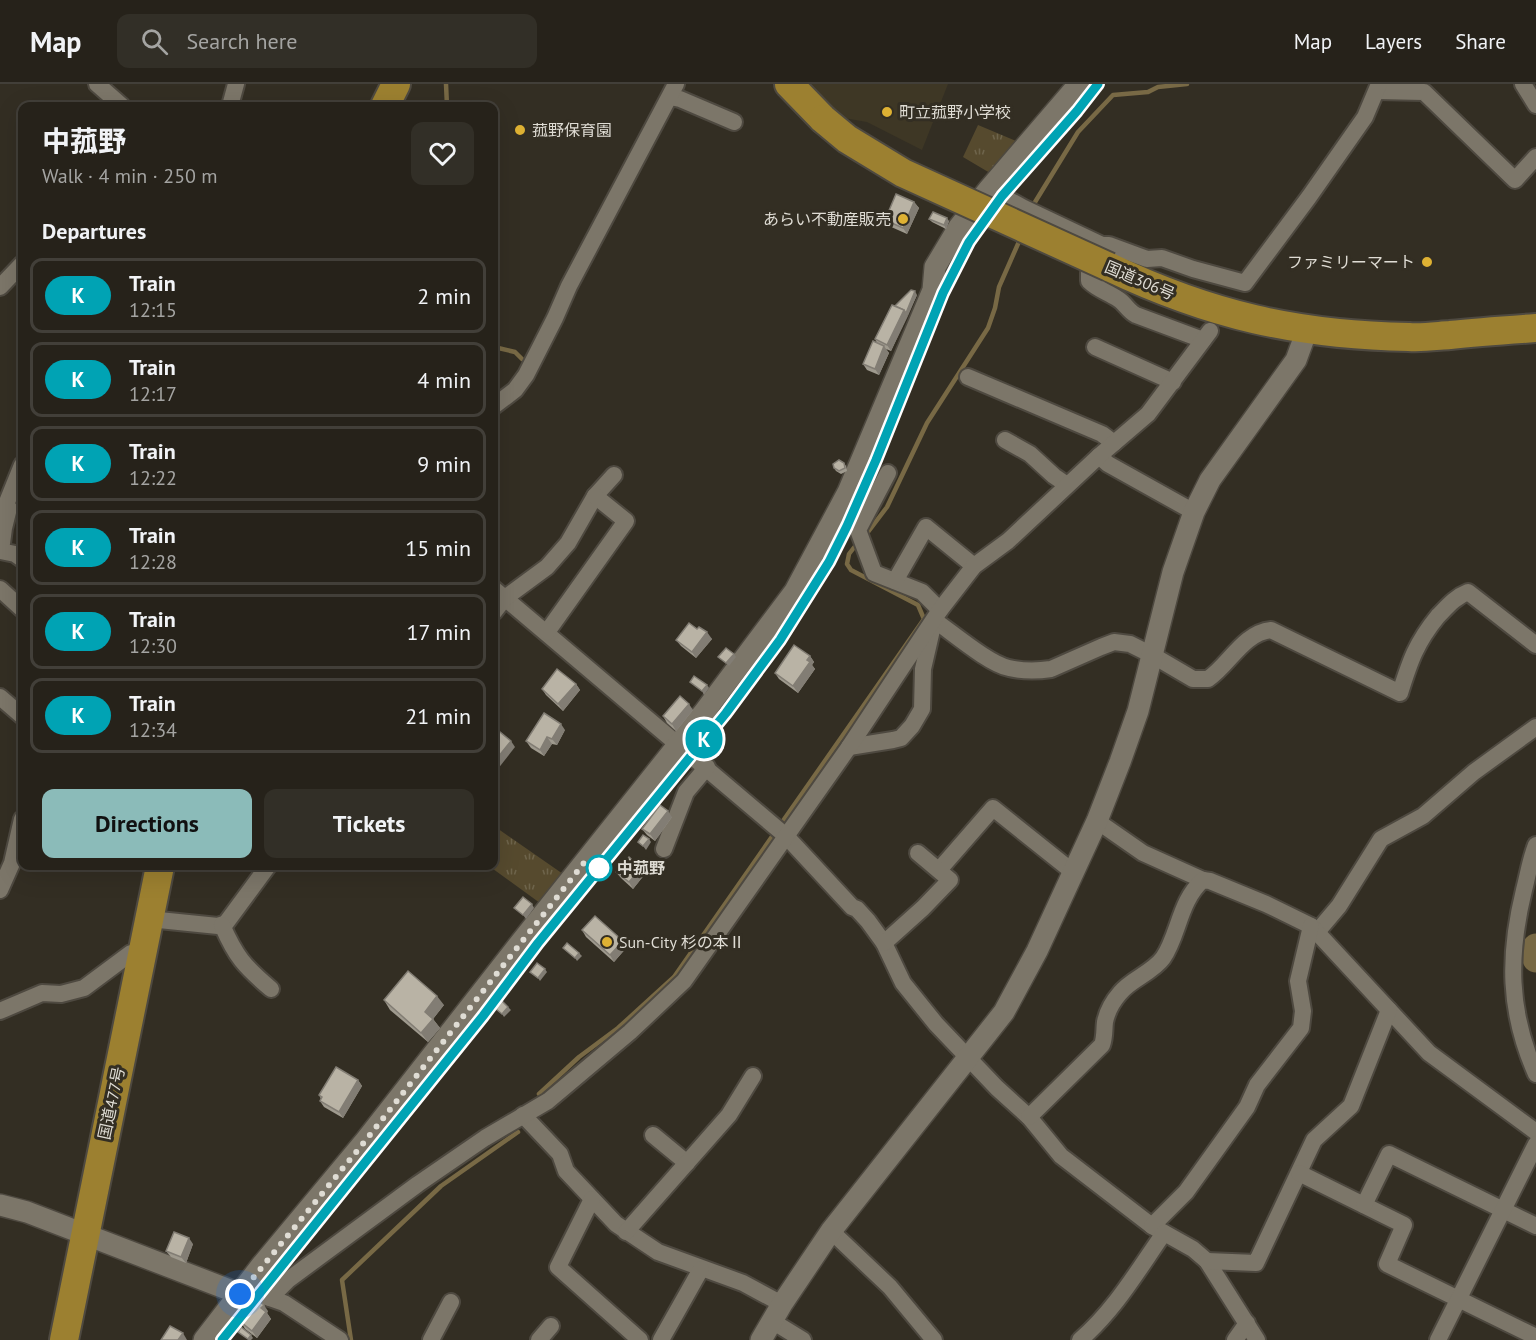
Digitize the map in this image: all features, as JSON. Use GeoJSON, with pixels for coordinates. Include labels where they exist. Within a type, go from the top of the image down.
{"type":"FeatureCollection","features":[{"type":"Feature","properties":{"kind":"highway"},"geometry":{"type":"LineString","coordinates":[[387,102],[396,84]]}},
{"type":"Feature","properties":{"kind":"highway","name":"国道306号"},"geometry":{"type":"LineString","coordinates":[[789,84],[847,139],[903,173],[1106,256],[1150,287],[1200,305],[1248,319],[1307,330],[1410,337],[1536,328]]}},
{"type":"Feature","properties":{"kind":"highway","name":"国道477号"},"geometry":{"type":"LineString","coordinates":[[64,1340],[159,870]]}},
{"type":"Feature","properties":{"kind":"street"},"geometry":{"type":"LineString","coordinates":[[97,84],[117,102]]}},
{"type":"Feature","properties":{"kind":"street"},"geometry":{"type":"LineString","coordinates":[[231,102],[236,84]]}},
{"type":"Feature","properties":{"kind":"street"},"geometry":{"type":"LineString","coordinates":[[204,1340],[366,1140],[705,711],[795,591],[848,492],[933,290],[935,267],[959,227],[1079,84]]}},
{"type":"Feature","properties":{"kind":"street"},"geometry":{"type":"LineString","coordinates":[[1523,84],[1536,105]]}},
{"type":"Feature","properties":{"kind":"street"},"geometry":{"type":"LineString","coordinates":[[270,1298],[288,1280],[418,1184],[548,1101],[630,1032],[684,981],[849,747],[937,615],[974,566],[1008,541],[1067,485],[1148,414],[1206,336],[1136,315],[1129,311],[1121,300],[1095,287],[1089,281],[1089,273],[1106,256],[1109,245],[1147,259],[1162,258],[1245,283],[1365,117],[1378,88],[1424,92],[1515,180],[1536,157]]}},
{"type":"Feature","properties":{"kind":"street"},"geometry":{"type":"LineString","coordinates":[[498,403],[515,390],[526,375],[569,286],[673,90],[680,99],[734,122]]}},
{"type":"Feature","properties":{"kind":"street"},"geometry":{"type":"LineString","coordinates":[[989,189],[1106,256]]}},
{"type":"Feature","properties":{"kind":"street"},"geometry":{"type":"LineString","coordinates":[[0,287],[18,268]]}},
{"type":"Feature","properties":{"kind":"street"},"geometry":{"type":"LineString","coordinates":[[761,1340],[831,1231],[1004,1012],[1037,951],[1096,821],[1138,711],[1173,572],[1194,512],[1210,480],[1296,360],[1307,330]]}},
{"type":"Feature","properties":{"kind":"street"},"geometry":{"type":"LineString","coordinates":[[1095,347],[1173,382]]}},
{"type":"Feature","properties":{"kind":"street"},"geometry":{"type":"LineString","coordinates":[[969,377],[1102,434],[1114,443]]}},
{"type":"Feature","properties":{"kind":"street"},"geometry":{"type":"LineString","coordinates":[[1005,440],[1030,454],[1067,485]]}},
{"type":"Feature","properties":{"kind":"street"},"geometry":{"type":"LineString","coordinates":[[1099,456],[1108,464],[1194,512]]}},
{"type":"Feature","properties":{"kind":"street"},"geometry":{"type":"LineString","coordinates":[[888,473],[858,530],[874,573],[922,592],[937,615],[986,656],[1007,668],[1041,671],[1051,669],[1114,642],[1130,644],[1193,679],[1208,680],[1260,631],[1271,630],[1400,693],[1409,665],[1422,637],[1455,599],[1468,592],[1536,645]]}},
{"type":"Feature","properties":{"kind":"street"},"geometry":{"type":"LineString","coordinates":[[18,475],[5,507],[16,511],[4,528],[0,555],[15,554],[18,557]]}},
{"type":"Feature","properties":{"kind":"street"},"geometry":{"type":"LineString","coordinates":[[614,475],[595,496],[568,543],[547,567],[499,593],[786,835],[852,907],[857,909],[884,943],[903,983],[968,1058],[1029,1117],[1061,1156],[1158,1229],[1207,1261],[1257,1340]]}},
{"type":"Feature","properties":{"kind":"street"},"geometry":{"type":"LineString","coordinates":[[547,632],[626,521],[595,496]]}},
{"type":"Feature","properties":{"kind":"street"},"geometry":{"type":"LineString","coordinates":[[895,581],[926,527],[974,566]]}},
{"type":"Feature","properties":{"kind":"street"},"geometry":{"type":"LineString","coordinates":[[0,589],[18,605]]}},
{"type":"Feature","properties":{"kind":"street"},"geometry":{"type":"LineString","coordinates":[[849,747],[901,738],[912,726],[922,709],[923,669],[937,615]]}},
{"type":"Feature","properties":{"kind":"street"},"geometry":{"type":"LineString","coordinates":[[0,698],[18,713]]}},
{"type":"Feature","properties":{"kind":"street"},"geometry":{"type":"LineString","coordinates":[[1080,1340],[1114,1306],[1158,1229],[1246,1107],[1257,1085],[1295,1038],[1301,1028],[1303,1011],[1298,981],[1314,929],[1339,906],[1381,839],[1424,816],[1474,772],[1536,728]]}},
{"type":"Feature","properties":{"kind":"street"},"geometry":{"type":"LineString","coordinates":[[664,849],[686,792],[706,767]]}},
{"type":"Feature","properties":{"kind":"street"},"geometry":{"type":"LineString","coordinates":[[939,870],[993,808],[1073,872]]}},
{"type":"Feature","properties":{"kind":"street"},"geometry":{"type":"LineString","coordinates":[[1096,821],[1143,853],[1203,880],[1266,904],[1314,929],[1429,1053],[1536,1132]]}},
{"type":"Feature","properties":{"kind":"street"},"geometry":{"type":"LineString","coordinates":[[0,890],[12,863],[18,837]]}},
{"type":"Feature","properties":{"kind":"street"},"geometry":{"type":"LineString","coordinates":[[1536,845],[1520,904],[1513,945],[1512,969],[1516,1008],[1527,1054],[1536,1074]]}},
{"type":"Feature","properties":{"kind":"street"},"geometry":{"type":"LineString","coordinates":[[884,943],[950,880],[918,853]]}},
{"type":"Feature","properties":{"kind":"street"},"geometry":{"type":"LineString","coordinates":[[149,918],[222,925],[226,923],[265,870]]}},
{"type":"Feature","properties":{"kind":"street"},"geometry":{"type":"LineString","coordinates":[[1029,1117],[1102,1045],[1107,1014],[1115,1000],[1125,987],[1163,958],[1184,908],[1195,887],[1203,880]]}},
{"type":"Feature","properties":{"kind":"street"},"geometry":{"type":"LineString","coordinates":[[222,925],[237,956],[271,989]]}},
{"type":"Feature","properties":{"kind":"street"},"geometry":{"type":"LineString","coordinates":[[0,1011],[42,993],[61,994],[84,988],[131,953],[142,951]]}},
{"type":"Feature","properties":{"kind":"street"},"geometry":{"type":"LineString","coordinates":[[1207,1261],[1256,1263],[1314,1140],[1351,1106],[1389,1010]]}},
{"type":"Feature","properties":{"kind":"street"},"geometry":{"type":"LineString","coordinates":[[626,1232],[729,1116],[753,1076]]}},
{"type":"Feature","properties":{"kind":"street"},"geometry":{"type":"LineString","coordinates":[[523,1115],[560,1154],[566,1171],[616,1224],[658,1252],[743,1283],[803,1340]]}},
{"type":"Feature","properties":{"kind":"street"},"geometry":{"type":"LineString","coordinates":[[653,1135],[687,1163]]}},
{"type":"Feature","properties":{"kind":"street"},"geometry":{"type":"LineString","coordinates":[[1438,1340],[1536,1144]]}},
{"type":"Feature","properties":{"kind":"street"},"geometry":{"type":"LineString","coordinates":[[1364,1205],[1389,1154],[1536,1226]]}},
{"type":"Feature","properties":{"kind":"street"},"geometry":{"type":"LineString","coordinates":[[1299,1173],[1404,1225],[1387,1264],[1536,1337]]}},
{"type":"Feature","properties":{"kind":"street"},"geometry":{"type":"LineString","coordinates":[[592,1199],[558,1267],[640,1340]]}},
{"type":"Feature","properties":{"kind":"street"},"geometry":{"type":"LineString","coordinates":[[0,1205],[12,1207],[242,1292],[270,1298],[302,1314],[340,1340]]}},
{"type":"Feature","properties":{"kind":"street"},"geometry":{"type":"LineString","coordinates":[[831,1231],[890,1287],[934,1340]]}},
{"type":"Feature","properties":{"kind":"street"},"geometry":{"type":"LineString","coordinates":[[661,1340],[701,1269]]}},
{"type":"Feature","properties":{"kind":"street"},"geometry":{"type":"LineString","coordinates":[[430,1340],[452,1302]]}},
{"type":"Feature","properties":{"kind":"street"},"geometry":{"type":"LineString","coordinates":[[1235,1340],[1247,1323]]}},
{"type":"Feature","properties":{"kind":"street"},"geometry":{"type":"LineString","coordinates":[[539,1340],[551,1326]]}},
{"type":"Feature","properties":{"kind":"shaded area","name":"町立菰野小学校"},"geometry":{"type":"Polygon","coordinates":[[[809,84],[948,84],[922,150],[867,122],[844,118],[809,84]]]}},
{"type":"Feature","properties":{"kind":"green space"},"geometry":{"type":"Polygon","coordinates":[[[978,125],[1016,141],[990,173],[963,157],[978,125]]]}},
{"type":"Feature","properties":{"kind":"green space"},"geometry":{"type":"Polygon","coordinates":[[[498,829],[563,874],[540,903],[495,870],[498,870],[498,829]]]}},
{"type":"Feature","properties":{"kind":"building"},"geometry":{"type":"Polygon","coordinates":[[[896,194],[914,202],[903,228],[885,220],[896,194]]]}},
{"type":"Feature","properties":{"kind":"building"},"geometry":{"type":"Polygon","coordinates":[[[933,212],[947,218],[944,225],[929,219],[933,212]]]}},
{"type":"Feature","properties":{"kind":"building"},"geometry":{"type":"Polygon","coordinates":[[[911,290],[915,291],[906,313],[895,306],[911,290]]]}},
{"type":"Feature","properties":{"kind":"building"},"geometry":{"type":"Polygon","coordinates":[[[892,305],[904,310],[887,345],[875,339],[892,305]]]}},
{"type":"Feature","properties":{"kind":"building"},"geometry":{"type":"Polygon","coordinates":[[[873,341],[884,346],[875,369],[863,364],[873,341]]]}},
{"type":"Feature","properties":{"kind":"building"},"geometry":{"type":"Polygon","coordinates":[[[839,460],[844,463],[845,468],[839,471],[834,468],[833,464],[839,460]]]}},
{"type":"Feature","properties":{"kind":"building"},"geometry":{"type":"Polygon","coordinates":[[[689,623],[707,632],[692,652],[676,640],[689,623]]]}},
{"type":"Feature","properties":{"kind":"building"},"geometry":{"type":"Polygon","coordinates":[[[794,645],[810,656],[807,660],[810,662],[793,686],[775,673],[794,645]]]}},
{"type":"Feature","properties":{"kind":"building"},"geometry":{"type":"Polygon","coordinates":[[[726,648],[734,654],[726,663],[718,657],[726,648]]]}},
{"type":"Feature","properties":{"kind":"building"},"geometry":{"type":"Polygon","coordinates":[[[557,669],[576,684],[558,704],[542,689],[557,669]]]}},
{"type":"Feature","properties":{"kind":"building"},"geometry":{"type":"Polygon","coordinates":[[[694,676],[707,685],[702,691],[690,682],[694,676]]]}},
{"type":"Feature","properties":{"kind":"building"},"geometry":{"type":"Polygon","coordinates":[[[680,696],[689,704],[672,724],[663,716],[680,696]]]}},
{"type":"Feature","properties":{"kind":"building"},"geometry":{"type":"Polygon","coordinates":[[[544,713],[561,724],[552,739],[547,737],[540,750],[526,741],[544,713]]]}},
{"type":"Feature","properties":{"kind":"building"},"geometry":{"type":"Polygon","coordinates":[[[498,730],[511,741],[498,757],[498,730]]]}},
{"type":"Feature","properties":{"kind":"building"},"geometry":{"type":"Polygon","coordinates":[[[660,805],[668,811],[650,834],[642,829],[660,805]]]}},
{"type":"Feature","properties":{"kind":"building"},"geometry":{"type":"Polygon","coordinates":[[[643,835],[649,839],[643,846],[638,842],[643,835]]]}},
{"type":"Feature","properties":{"kind":"building"},"geometry":{"type":"Polygon","coordinates":[[[629,857],[641,868],[629,882],[616,872],[629,857]]]}},
{"type":"Feature","properties":{"kind":"building"},"geometry":{"type":"Polygon","coordinates":[[[523,897],[532,904],[523,915],[514,908],[523,897]]]}},
{"type":"Feature","properties":{"kind":"building","name":"Sun-City 杉の本Ⅱ"},"geometry":{"type":"Polygon","coordinates":[[[595,916],[623,941],[610,955],[582,930],[595,916]]]}},
{"type":"Feature","properties":{"kind":"building"},"geometry":{"type":"Polygon","coordinates":[[[567,943],[579,953],[575,958],[563,948],[567,943]]]}},
{"type":"Feature","properties":{"kind":"building"},"geometry":{"type":"Polygon","coordinates":[[[537,963],[545,969],[538,978],[530,972],[537,963]]]}},
{"type":"Feature","properties":{"kind":"building"},"geometry":{"type":"Polygon","coordinates":[[[408,971],[437,996],[425,1012],[433,1019],[421,1033],[384,1000],[408,971]]]}},
{"type":"Feature","properties":{"kind":"building"},"geometry":{"type":"Polygon","coordinates":[[[502,1001],[508,1007],[502,1014],[496,1009],[502,1001]]]}},
{"type":"Feature","properties":{"kind":"building"},"geometry":{"type":"Polygon","coordinates":[[[336,1067],[358,1080],[339,1112],[320,1101],[322,1097],[319,1095],[336,1067]]]}},
{"type":"Feature","properties":{"kind":"building"},"geometry":{"type":"Polygon","coordinates":[[[174,1232],[189,1238],[181,1257],[166,1251],[174,1232]]]}},
{"type":"Feature","properties":{"kind":"building"},"geometry":{"type":"Polygon","coordinates":[[[260,1302],[264,1305],[261,1308],[266,1312],[252,1331],[241,1322],[255,1303],[258,1305],[260,1302]]]}},
{"type":"Feature","properties":{"kind":"building"},"geometry":{"type":"Polygon","coordinates":[[[170,1326],[183,1333],[178,1340],[161,1340],[170,1326]]]}},
{"type":"Feature","properties":{"kind":"building"},"geometry":{"type":"Polygon","coordinates":[[[241,1327],[251,1335],[248,1339],[238,1332],[241,1327]]]}},
{"type":"Feature","properties":{"kind":"waterway"},"geometry":{"type":"LineString","coordinates":[[446,84],[447,102]]}},
{"type":"Feature","properties":{"kind":"waterway"},"geometry":{"type":"LineString","coordinates":[[1032,207],[1078,132],[1113,95],[1148,92],[1158,87],[1187,84]]}},
{"type":"Feature","properties":{"kind":"waterway"},"geometry":{"type":"LineString","coordinates":[[865,536],[887,507],[927,423],[988,328],[999,287],[1021,237]]}},
{"type":"Feature","properties":{"kind":"waterway"},"geometry":{"type":"LineString","coordinates":[[498,348],[515,352],[522,359]]}},
{"type":"Feature","properties":{"kind":"waterway"},"geometry":{"type":"LineString","coordinates":[[539,1094],[579,1057],[618,1028],[674,977],[924,619],[918,605],[851,570],[847,564],[849,554],[859,541]]}},
{"type":"Feature","properties":{"kind":"waterway"},"geometry":{"type":"LineString","coordinates":[[1536,947],[1536,959]]}},
{"type":"Feature","properties":{"kind":"waterway"},"geometry":{"type":"LineString","coordinates":[[351,1340],[342,1280],[441,1186],[518,1132]]}},
{"type":"Feature","properties":{"kind":"railway"},"geometry":{"type":"LineString","coordinates":[[222,1340],[483,1016],[538,943],[726,713],[781,640],[829,562],[847,526],[943,293],[969,242],[1002,196],[1077,112],[1098,84]]}},
{"type":"Feature","properties":{"kind":"train","name":"K"},"geometry":{"type":"LineString","coordinates":[[222,1340],[483,1016],[538,943],[726,713],[780,640],[806,602],[847,526],[943,293],[969,242],[1002,196],[1098,84]]}},
{"type":"Feature","properties":{"kind":"place","name":"町立菰野小学校"},"geometry":{"type":"Point","coordinates":[887,112]}},
{"type":"Feature","properties":{"kind":"place","name":"菰野保育園"},"geometry":{"type":"Point","coordinates":[520,130]}},
{"type":"Feature","properties":{"kind":"place","name":"あらい不動産販売"},"geometry":{"type":"Point","coordinates":[903,219]}},
{"type":"Feature","properties":{"kind":"place","name":"ファミリーマート"},"geometry":{"type":"Point","coordinates":[1427,262]}},
{"type":"Feature","properties":{"kind":"place","name":"中菰野"},"geometry":{"type":"Point","coordinates":[599,868]}},
{"type":"Feature","properties":{"kind":"place","name":"Sun-City 杉の本Ⅱ"},"geometry":{"type":"Point","coordinates":[607,942]}},
{"type":"Feature","properties":{"kind":"route"},"geometry":{"type":"LineString","coordinates":[[240,1294],[366,1140],[587,859],[599,868]]}}]}
